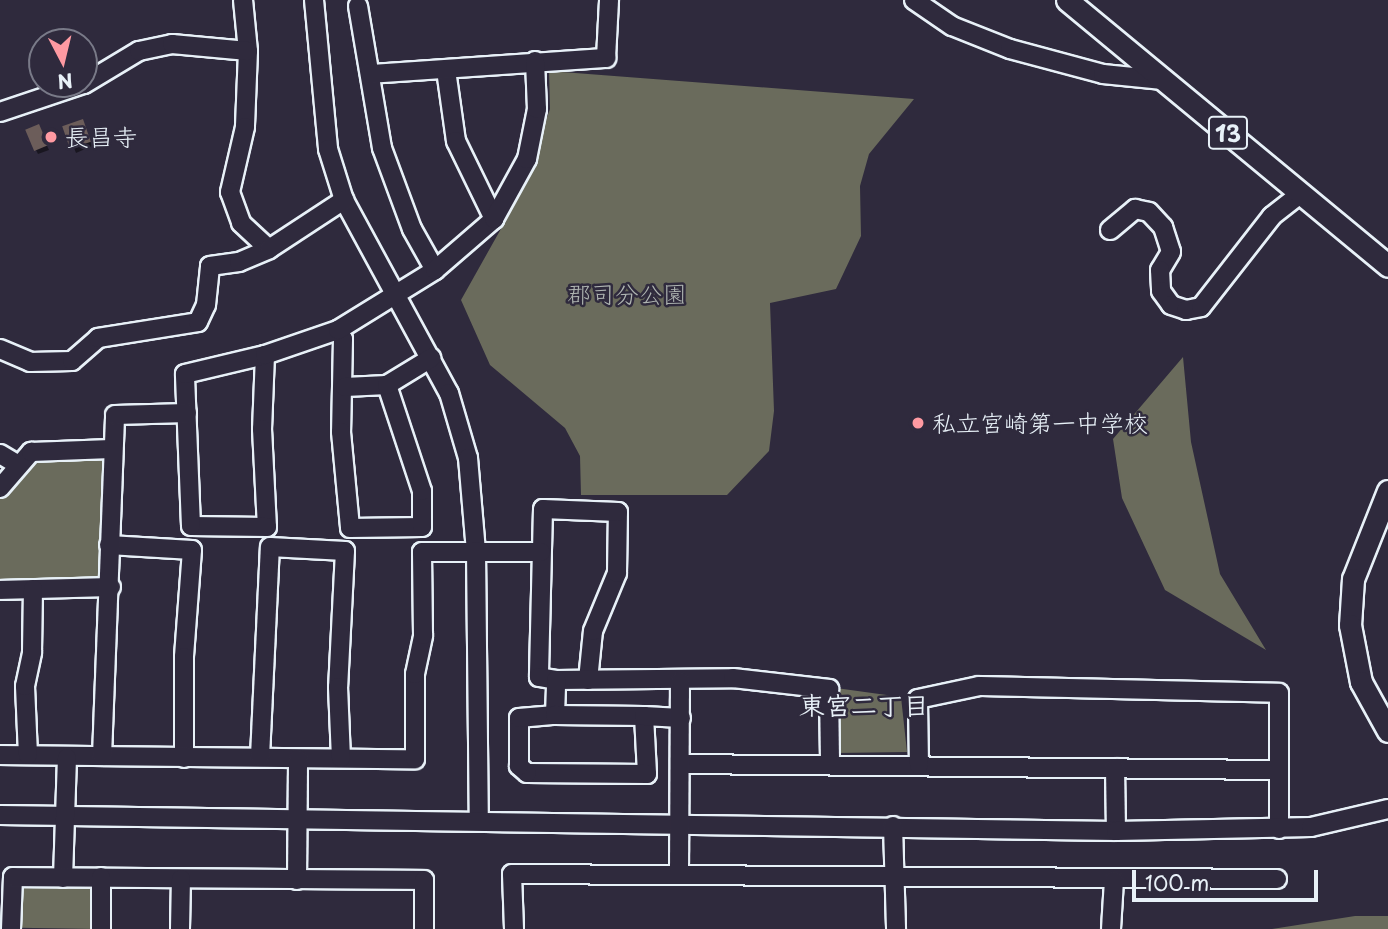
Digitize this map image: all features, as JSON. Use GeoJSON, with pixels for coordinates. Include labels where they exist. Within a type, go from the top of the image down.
{"type":"FeatureCollection","features":[{"type":"Feature","properties":{"kind":"main road","name":"13"},"geometry":{"type":"LineString","coordinates":[[1067,0],[1388,266]]}},
{"type":"Feature","properties":{"kind":"main road"},"geometry":{"type":"LineString","coordinates":[[1388,491],[1353,579],[1350,625],[1361,682],[1388,731]]}},
{"type":"Feature","properties":{"kind":"street"},"geometry":{"type":"LineString","coordinates":[[243,0],[248,51],[244,127],[230,192],[241,223],[269,249]]}},
{"type":"Feature","properties":{"kind":"street"},"geometry":{"type":"LineString","coordinates":[[314,0],[328,149],[344,200],[449,393],[468,458],[476,551],[479,821]]}},
{"type":"Feature","properties":{"kind":"street"},"geometry":{"type":"LineString","coordinates":[[370,75],[535,61],[606,58],[609,0]]}},
{"type":"Feature","properties":{"kind":"street"},"geometry":{"type":"LineString","coordinates":[[914,0],[952,26],[1010,49],[1103,74],[1163,80]]}},
{"type":"Feature","properties":{"kind":"street"},"geometry":{"type":"LineString","coordinates":[[358,6],[382,148],[412,229],[435,270]]}},
{"type":"Feature","properties":{"kind":"street"},"geometry":{"type":"LineString","coordinates":[[98,75],[139,51],[172,44],[248,51]]}},
{"type":"Feature","properties":{"kind":"street"},"geometry":{"type":"LineString","coordinates":[[265,355],[262,429],[267,527],[191,526],[185,373],[265,355],[338,330],[435,270],[494,219],[527,159],[537,110],[535,61]]}},
{"type":"Feature","properties":{"kind":"street"},"geometry":{"type":"LineString","coordinates":[[446,70],[456,141],[494,219]]}},
{"type":"Feature","properties":{"kind":"street"},"geometry":{"type":"LineString","coordinates":[[0,112],[42,98]]}},
{"type":"Feature","properties":{"kind":"street"},"geometry":{"type":"LineString","coordinates":[[1110,230],[1135,209],[1149,212],[1163,227],[1171,252],[1160,270],[1161,291],[1171,305],[1186,310],[1201,307],[1272,216],[1301,193]]}},
{"type":"Feature","properties":{"kind":"street"},"geometry":{"type":"LineString","coordinates":[[0,349],[30,362],[72,361],[99,338],[198,322],[206,305],[210,266],[239,262],[269,249],[344,200]]}},
{"type":"Feature","properties":{"kind":"street"},"geometry":{"type":"LineString","coordinates":[[338,330],[343,339],[345,387],[341,432],[350,528],[422,527],[422,491],[387,385]]}},
{"type":"Feature","properties":{"kind":"street"},"geometry":{"type":"LineString","coordinates":[[345,387],[387,385],[431,358]]}},
{"type":"Feature","properties":{"kind":"street"},"geometry":{"type":"LineString","coordinates":[[102,756],[111,587],[111,449],[115,415],[187,413]]}},
{"type":"Feature","properties":{"kind":"street"},"geometry":{"type":"LineString","coordinates":[[0,488],[31,452],[111,449]]}},
{"type":"Feature","properties":{"kind":"street"},"geometry":{"type":"LineString","coordinates":[[0,454],[18,465]]}},
{"type":"Feature","properties":{"kind":"street"},"geometry":{"type":"LineString","coordinates":[[588,680],[593,631],[617,573],[618,512],[543,509],[539,677],[556,680],[680,681],[733,678],[829,689],[830,765]]}},
{"type":"Feature","properties":{"kind":"street"},"geometry":{"type":"LineString","coordinates":[[109,545],[192,550],[184,657],[184,758]]}},
{"type":"Feature","properties":{"kind":"street"},"geometry":{"type":"LineString","coordinates":[[260,757],[270,547],[345,551],[338,687],[341,758]]}},
{"type":"Feature","properties":{"kind":"street"},"geometry":{"type":"LineString","coordinates":[[0,755],[66,758],[102,756],[415,759],[415,674],[423,635],[422,552],[541,552]]}},
{"type":"Feature","properties":{"kind":"street"},"geometry":{"type":"LineString","coordinates":[[0,590],[111,587]]}},
{"type":"Feature","properties":{"kind":"street"},"geometry":{"type":"LineString","coordinates":[[28,755],[25,687],[32,652],[33,589]]}},
{"type":"Feature","properties":{"kind":"street"},"geometry":{"type":"LineString","coordinates":[[555,715],[556,680]]}},
{"type":"Feature","properties":{"kind":"street"},"geometry":{"type":"LineString","coordinates":[[678,872],[682,764],[680,681]]}},
{"type":"Feature","properties":{"kind":"street"},"geometry":{"type":"LineString","coordinates":[[919,765],[918,699],[979,686],[1279,693],[1279,830]]}},
{"type":"Feature","properties":{"kind":"street"},"geometry":{"type":"LineString","coordinates":[[644,716],[647,774],[527,772],[519,766],[519,718],[555,715],[644,716],[681,718]]}},
{"type":"Feature","properties":{"kind":"street"},"geometry":{"type":"LineString","coordinates":[[63,878],[66,758]]}},
{"type":"Feature","properties":{"kind":"street"},"geometry":{"type":"LineString","coordinates":[[297,880],[298,759]]}},
{"type":"Feature","properties":{"kind":"street"},"geometry":{"type":"LineString","coordinates":[[682,764],[1277,770]]}},
{"type":"Feature","properties":{"kind":"street"},"geometry":{"type":"LineString","coordinates":[[1115,768],[1116,831]]}},
{"type":"Feature","properties":{"kind":"street"},"geometry":{"type":"LineString","coordinates":[[0,815],[680,822],[1116,831],[1279,830],[1344,823],[1388,809]]}},
{"type":"Feature","properties":{"kind":"street"},"geometry":{"type":"LineString","coordinates":[[893,826],[897,875],[896,929]]}},
{"type":"Feature","properties":{"kind":"street"},"geometry":{"type":"LineString","coordinates":[[513,929],[512,874],[678,872],[1114,880],[1277,879]]}},
{"type":"Feature","properties":{"kind":"street"},"geometry":{"type":"LineString","coordinates":[[11,929],[13,877],[102,877],[424,880],[424,929]]}},
{"type":"Feature","properties":{"kind":"street"},"geometry":{"type":"LineString","coordinates":[[101,929],[102,877]]}},
{"type":"Feature","properties":{"kind":"street"},"geometry":{"type":"LineString","coordinates":[[180,929],[181,879]]}},
{"type":"Feature","properties":{"kind":"street"},"geometry":{"type":"LineString","coordinates":[[1111,929],[1114,880]]}},
{"type":"Feature","properties":{"kind":"green space","name":"郡司分公園"},"geometry":{"type":"Polygon","coordinates":[[[549,71],[914,99],[869,154],[860,186],[861,236],[836,289],[770,303],[774,411],[769,451],[727,495],[581,495],[580,456],[565,428],[490,365],[461,300],[516,202],[550,109],[549,71]]]}},
{"type":"Feature","properties":{"kind":"green space"},"geometry":{"type":"Polygon","coordinates":[[[1183,357],[1191,442],[1220,574],[1266,650],[1165,590],[1122,498],[1113,439],[1183,357]]]}},
{"type":"Feature","properties":{"kind":"green space"},"geometry":{"type":"Polygon","coordinates":[[[99,454],[103,460],[102,576],[95,581],[0,580],[0,492],[31,457],[99,454]]]}},
{"type":"Feature","properties":{"kind":"green space"},"geometry":{"type":"Polygon","coordinates":[[[836,688],[901,697],[907,752],[836,753],[836,688]]]}},
{"type":"Feature","properties":{"kind":"green space"},"geometry":{"type":"Polygon","coordinates":[[[20,881],[96,882],[95,929],[19,928],[20,881]]]}},
{"type":"Feature","properties":{"kind":"green space"},"geometry":{"type":"Polygon","coordinates":[[[1355,916],[1388,916],[1388,929],[1272,929],[1355,916]]]}},
{"type":"Feature","properties":{"kind":"building"},"geometry":{"type":"Polygon","coordinates":[[[83,119],[91,142],[70,149],[62,126],[83,119]]]}},
{"type":"Feature","properties":{"kind":"building"},"geometry":{"type":"Polygon","coordinates":[[[39,124],[48,145],[34,151],[25,130],[39,124]]]}},
{"type":"Feature","properties":{"kind":"place","name":"長昌寺"},"geometry":{"type":"Point","coordinates":[51,137]}},
{"type":"Feature","properties":{"kind":"place","name":"私立宮崎第一中学校"},"geometry":{"type":"Point","coordinates":[918,423]}},
{"type":"Feature","properties":{"kind":"district","name":"東宮二丁目"},"geometry":{"type":"Point","coordinates":[864,705]}}]}
